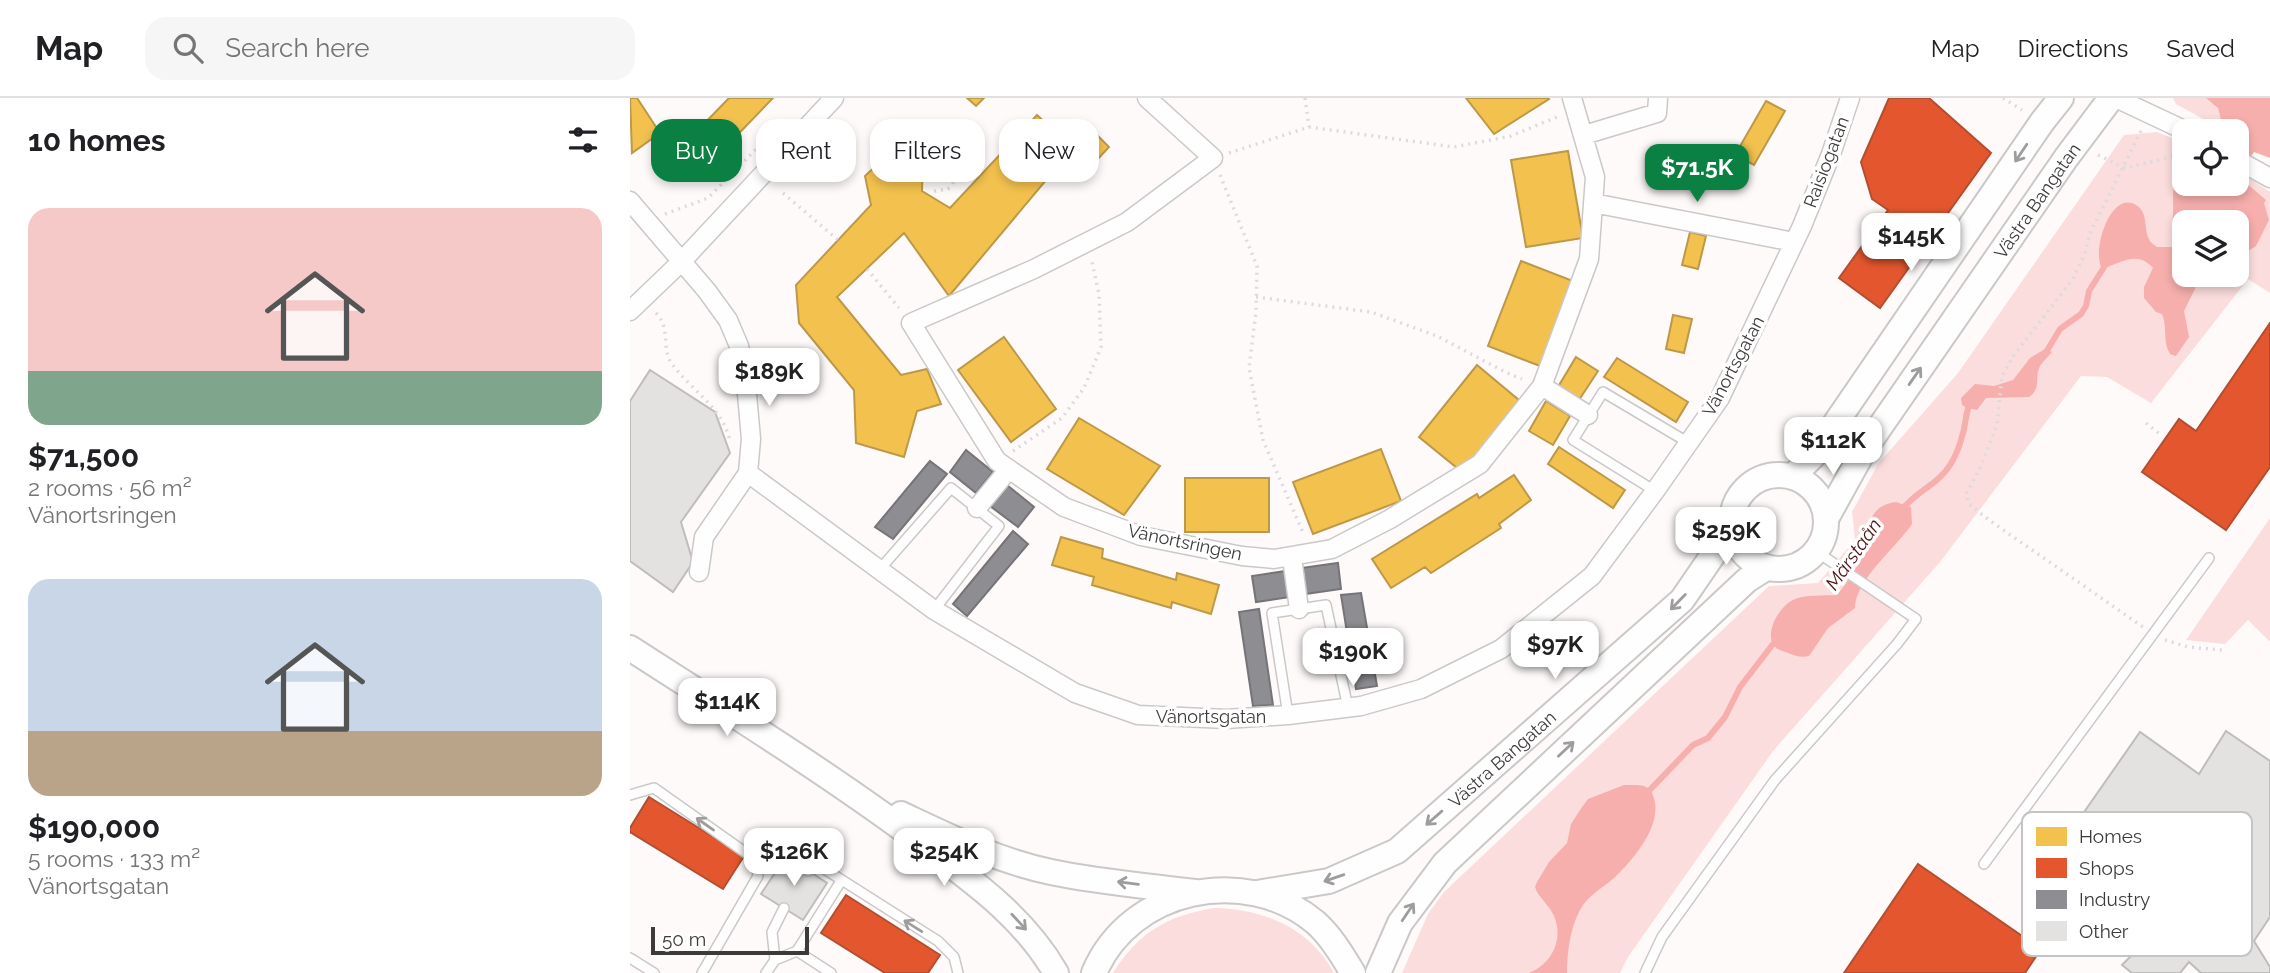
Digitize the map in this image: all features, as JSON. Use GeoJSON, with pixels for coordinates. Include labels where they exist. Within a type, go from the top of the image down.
{"type":"FeatureCollection","features":[{"type":"Feature","properties":{"kind":"street"},"geometry":{"type":"LineString","coordinates":[[630,311],[681,262],[834,98]]}},
{"type":"Feature","properties":{"kind":"street"},"geometry":{"type":"LineString","coordinates":[[911,323],[1034,269],[1127,222],[1213,158],[1147,98]]}},
{"type":"Feature","properties":{"kind":"street"},"geometry":{"type":"LineString","coordinates":[[1584,135],[1657,113],[1658,98]]}},
{"type":"Feature","properties":{"kind":"street","name":"Raisiogatan"},"geometry":{"type":"LineString","coordinates":[[1798,234],[1831,154],[1850,98]]}},
{"type":"Feature","properties":{"kind":"street"},"geometry":{"type":"LineString","coordinates":[[1827,517],[1821,499],[1809,485],[1793,476],[1813,456],[2042,122],[2062,98]]}},
{"type":"Feature","properties":{"kind":"street"},"geometry":{"type":"LineString","coordinates":[[2113,98],[2172,125]]}},
{"type":"Feature","properties":{"kind":"street","name":"Västra Bangatan"},"geometry":{"type":"LineString","coordinates":[[1816,552],[1825,535],[1827,517],[1864,450],[2059,169],[2113,98]]}},
{"type":"Feature","properties":{"kind":"street","name":"Vänortsringen"},"geometry":{"type":"LineString","coordinates":[[911,323],[1003,465],[1064,507],[1141,536],[1242,556],[1292,558],[1332,549],[1390,519],[1480,464],[1542,386],[1589,259],[1595,177],[1574,104]]}},
{"type":"Feature","properties":{"kind":"street"},"geometry":{"type":"LineString","coordinates":[[2249,166],[2270,178]]}},
{"type":"Feature","properties":{"kind":"street"},"geometry":{"type":"LineString","coordinates":[[630,201],[707,291],[728,320],[739,346],[750,407],[748,473],[704,537],[699,572]]}},
{"type":"Feature","properties":{"kind":"street"},"geometry":{"type":"LineString","coordinates":[[1593,203],[1798,234]]}},
{"type":"Feature","properties":{"kind":"street","name":"Vänortsgatan"},"geometry":{"type":"LineString","coordinates":[[748,473],[934,610],[1075,693],[1138,715],[1226,719],[1348,708],[1422,689],[1501,649],[1592,576],[1720,398],[1798,234]]}},
{"type":"Feature","properties":{"kind":"street"},"geometry":{"type":"LineString","coordinates":[[1542,386],[1588,415]]}},
{"type":"Feature","properties":{"kind":"street"},"geometry":{"type":"LineString","coordinates":[[977,508],[1003,465]]}},
{"type":"Feature","properties":{"kind":"street","name":"Västra Bangatan"},"geometry":{"type":"LineString","coordinates":[[1257,893],[1329,881],[1397,851],[1682,600],[1732,527],[1733,509],[1742,492],[1756,480],[1774,475],[1793,476]]}},
{"type":"Feature","properties":{"kind":"street"},"geometry":{"type":"LineString","coordinates":[[1732,527],[1737,545],[1749,559],[1766,568],[1784,569],[1802,564],[1816,552]]}},
{"type":"Feature","properties":{"kind":"street"},"geometry":{"type":"LineString","coordinates":[[1292,558],[1299,609]]}},
{"type":"Feature","properties":{"kind":"street","name":"Västra Bangatan"},"geometry":{"type":"LineString","coordinates":[[1378,973],[1400,923],[1445,863],[1737,590],[1766,568]]}},
{"type":"Feature","properties":{"kind":"street"},"geometry":{"type":"LineString","coordinates":[[630,648],[849,789],[988,892],[1019,920],[1056,973]]}},
{"type":"Feature","properties":{"kind":"street"},"geometry":{"type":"LineString","coordinates":[[849,789],[969,846],[1051,872],[1195,892],[1236,890],[1257,893],[1287,905],[1315,922],[1337,946],[1353,973]]}},
{"type":"Feature","properties":{"kind":"street"},"geometry":{"type":"LineString","coordinates":[[1094,973],[1116,938],[1139,917],[1166,901],[1195,892]]}},
{"type":"Feature","properties":{"kind":"lane"},"geometry":{"type":"LineString","coordinates":[[1655,491],[1573,440],[1603,392],[1689,443]]}},
{"type":"Feature","properties":{"kind":"lane"},"geometry":{"type":"LineString","coordinates":[[880,569],[951,488],[999,526],[934,610]]}},
{"type":"Feature","properties":{"kind":"lane"},"geometry":{"type":"LineString","coordinates":[[1645,973],[1662,937],[1768,790],[1916,619],[1841,566],[1816,552]]}},
{"type":"Feature","properties":{"kind":"lane"},"geometry":{"type":"LineString","coordinates":[[2022,812],[2209,558]]}},
{"type":"Feature","properties":{"kind":"lane"},"geometry":{"type":"LineString","coordinates":[[1288,715],[1272,613],[1326,605],[1348,708]]}},
{"type":"Feature","properties":{"kind":"lane"},"geometry":{"type":"LineString","coordinates":[[630,795],[654,788],[756,860],[758,876],[702,973]]}},
{"type":"Feature","properties":{"kind":"lane"},"geometry":{"type":"LineString","coordinates":[[1984,864],[2022,812]]}},
{"type":"Feature","properties":{"kind":"lane"},"geometry":{"type":"LineString","coordinates":[[808,871],[815,863],[938,941],[954,957],[957,973]]}},
{"type":"Feature","properties":{"kind":"lane"},"geometry":{"type":"LineString","coordinates":[[766,973],[775,960],[797,951],[841,881]]}},
{"type":"Feature","properties":{"kind":"lane"},"geometry":{"type":"LineString","coordinates":[[775,960],[772,932],[784,908]]}},
{"type":"Feature","properties":{"kind":"lane"},"geometry":{"type":"LineString","coordinates":[[797,951],[831,973]]}},
{"type":"Feature","properties":{"kind":"lane"},"geometry":{"type":"LineString","coordinates":[[630,958],[654,973]]}},
{"type":"Feature","properties":{"kind":"path"},"geometry":{"type":"LineString","coordinates":[[1305,98],[1309,127]]}},
{"type":"Feature","properties":{"kind":"path"},"geometry":{"type":"LineString","coordinates":[[1312,553],[1263,440],[1249,368],[1257,266],[1213,158],[1309,127],[1454,147],[1511,136],[1574,104]]}},
{"type":"Feature","properties":{"kind":"path"},"geometry":{"type":"LineString","coordinates":[[2150,115],[2090,233],[2085,253],[2073,279],[2014,355],[2002,376],[1997,425],[1966,494],[1969,504],[1989,520],[2153,633],[2188,647],[2222,650]]}},
{"type":"Feature","properties":{"kind":"path"},"geometry":{"type":"LineString","coordinates":[[662,215],[708,198],[756,149]]}},
{"type":"Feature","properties":{"kind":"path"},"geometry":{"type":"LineString","coordinates":[[934,191],[948,189],[954,182]]}},
{"type":"Feature","properties":{"kind":"path"},"geometry":{"type":"LineString","coordinates":[[783,193],[838,240]]}},
{"type":"Feature","properties":{"kind":"path"},"geometry":{"type":"LineString","coordinates":[[1003,465],[1062,418],[1084,388],[1101,347],[1099,294],[1087,243]]}},
{"type":"Feature","properties":{"kind":"path"},"geometry":{"type":"LineString","coordinates":[[867,269],[911,323]]}},
{"type":"Feature","properties":{"kind":"path"},"geometry":{"type":"LineString","coordinates":[[1256,298],[1371,312],[1437,336],[1507,373],[1542,386]]}},
{"type":"Feature","properties":{"kind":"path"},"geometry":{"type":"LineString","coordinates":[[663,320],[670,361],[727,426],[732,449]]}},
{"type":"Feature","properties":{"kind":"path"},"geometry":{"type":"LineString","coordinates":[[2146,423],[2161,435]]}},
{"type":"Feature","properties":{"kind":"shaded area"},"geometry":{"type":"Polygon","coordinates":[[[2173,98],[2270,98],[2248,119],[2203,119],[2176,104],[2173,98]]]}},
{"type":"Feature","properties":{"kind":"shaded area"},"geometry":{"type":"Polygon","coordinates":[[[2206,98],[2270,98],[2270,158],[2254,152],[2249,160],[2249,119],[2221,119],[2218,108],[2206,98]]]}},
{"type":"Feature","properties":{"kind":"shaded area"},"geometry":{"type":"Polygon","coordinates":[[[2157,132],[2172,138],[2172,196],[2249,196],[2249,178],[2270,192],[2270,293],[2249,280],[2249,210],[2172,210],[2172,287],[2242,287],[2151,403],[2107,377],[2081,376],[1940,562],[1773,751],[1628,957],[1620,973],[1402,973],[1428,914],[1444,892],[1769,586],[1818,583],[1855,540],[1852,512],[1878,464],[1958,373],[2124,135],[2157,132]]]}},
{"type":"Feature","properties":{"kind":"shaded area"},"geometry":{"type":"Polygon","coordinates":[[[2249,185],[2266,200],[2264,203],[2269,220],[2256,246],[2249,250],[2249,210],[2172,210],[2173,196],[2249,196],[2249,185]]]}},
{"type":"Feature","properties":{"kind":"shaded area"},"geometry":{"type":"Polygon","coordinates":[[[2127,203],[2136,205],[2143,212],[2147,235],[2157,247],[2172,247],[2172,287],[2195,287],[2184,311],[2189,337],[2176,356],[2170,354],[2168,349],[2162,314],[2156,312],[2144,298],[2144,287],[2153,268],[2135,259],[2102,269],[2099,260],[2101,236],[2106,224],[2119,206],[2127,203]]]}},
{"type":"Feature","properties":{"kind":"shaded area"},"geometry":{"type":"Polygon","coordinates":[[[2045,349],[2052,352],[2040,366],[2037,386],[2029,397],[1986,398],[1977,410],[1962,405],[1961,398],[1975,384],[1994,386],[2013,380],[2030,358],[2045,349]]]}},
{"type":"Feature","properties":{"kind":"shaded area"},"geometry":{"type":"Polygon","coordinates":[[[1896,502],[1911,507],[1912,524],[1869,575],[1857,597],[1855,608],[1828,628],[1809,656],[1796,656],[1775,647],[1771,640],[1772,627],[1783,608],[1793,600],[1803,597],[1837,595],[1861,558],[1873,515],[1878,509],[1896,502]]]}},
{"type":"Feature","properties":{"kind":"shaded area"},"geometry":{"type":"Polygon","coordinates":[[[2270,518],[2270,642],[2248,620],[2225,644],[2186,640],[2270,518]]]}},
{"type":"Feature","properties":{"kind":"shaded area"},"geometry":{"type":"Polygon","coordinates":[[[1624,785],[1645,786],[1654,796],[1655,813],[1649,833],[1629,862],[1591,896],[1580,910],[1570,941],[1567,973],[1529,973],[1550,957],[1558,933],[1554,916],[1537,892],[1537,882],[1549,862],[1567,843],[1571,824],[1588,799],[1624,785]]]}},
{"type":"Feature","properties":{"kind":"shaded area"},"geometry":{"type":"Polygon","coordinates":[[[1214,908],[1250,912],[1298,932],[1324,957],[1334,973],[1113,973],[1133,947],[1156,928],[1182,916],[1214,908]]]}},
{"type":"Feature","properties":{"kind":"building: Homes"},"geometry":{"type":"Polygon","coordinates":[[[630,98],[637,98],[651,119],[651,139],[632,153],[630,98]]]}},
{"type":"Feature","properties":{"kind":"building: Homes"},"geometry":{"type":"Polygon","coordinates":[[[729,98],[773,98],[742,130],[742,119],[709,119],[729,98]]]}},
{"type":"Feature","properties":{"kind":"building: Homes"},"geometry":{"type":"Polygon","coordinates":[[[967,98],[984,98],[976,106],[967,98]]]}},
{"type":"Feature","properties":{"kind":"building: Homes"},"geometry":{"type":"Polygon","coordinates":[[[1466,98],[1548,98],[1549,99],[1494,134],[1466,98]]]}},
{"type":"Feature","properties":{"kind":"building: Homes"},"geometry":{"type":"Polygon","coordinates":[[[1766,101],[1785,111],[1754,165],[1735,155],[1766,101]]]}},
{"type":"Feature","properties":{"kind":"building: Homes"},"geometry":{"type":"Polygon","coordinates":[[[1099,137],[1109,147],[1099,158],[1099,137]]]}},
{"type":"Feature","properties":{"kind":"building: Homes"},"geometry":{"type":"Polygon","coordinates":[[[1568,151],[1583,238],[1526,247],[1511,160],[1568,151]]]}},
{"type":"Feature","properties":{"kind":"building: Homes"},"geometry":{"type":"Polygon","coordinates":[[[999,156],[999,182],[1045,182],[949,296],[904,233],[837,297],[901,375],[927,369],[941,404],[917,411],[904,457],[856,443],[854,390],[799,323],[796,285],[871,205],[865,176],[870,171],[870,182],[922,182],[922,191],[950,208],[974,182],[985,182],[985,171],[999,156]]]}},
{"type":"Feature","properties":{"kind":"building: Homes"},"geometry":{"type":"Polygon","coordinates":[[[1690,232],[1706,236],[1698,269],[1682,265],[1690,232]]]}},
{"type":"Feature","properties":{"kind":"building: Homes"},"geometry":{"type":"Polygon","coordinates":[[[1521,261],[1573,281],[1540,366],[1488,346],[1521,261]]]}},
{"type":"Feature","properties":{"kind":"building: Homes"},"geometry":{"type":"Polygon","coordinates":[[[1673,315],[1692,319],[1684,353],[1666,349],[1673,315]]]}},
{"type":"Feature","properties":{"kind":"building: Homes"},"geometry":{"type":"Polygon","coordinates":[[[1004,337],[1056,409],[1011,442],[958,370],[1004,337]]]}},
{"type":"Feature","properties":{"kind":"building: Homes"},"geometry":{"type":"Polygon","coordinates":[[[1576,357],[1598,371],[1579,400],[1558,387],[1576,357]]]}},
{"type":"Feature","properties":{"kind":"building: Homes"},"geometry":{"type":"Polygon","coordinates":[[[1617,358],[1688,402],[1676,422],[1604,377],[1617,358]]]}},
{"type":"Feature","properties":{"kind":"building: Homes"},"geometry":{"type":"Polygon","coordinates":[[[1477,365],[1520,401],[1462,472],[1419,437],[1477,365]]]}},
{"type":"Feature","properties":{"kind":"building: Homes"},"geometry":{"type":"Polygon","coordinates":[[[1546,401],[1570,416],[1553,445],[1529,431],[1546,401]]]}},
{"type":"Feature","properties":{"kind":"building: Homes"},"geometry":{"type":"Polygon","coordinates":[[[1079,418],[1160,466],[1124,515],[1047,469],[1079,418]]]}},
{"type":"Feature","properties":{"kind":"building: Homes"},"geometry":{"type":"Polygon","coordinates":[[[1559,447],[1625,490],[1613,508],[1548,464],[1559,447]]]}},
{"type":"Feature","properties":{"kind":"building: Homes"},"geometry":{"type":"Polygon","coordinates":[[[1381,449],[1401,501],[1313,534],[1293,482],[1381,449]]]}},
{"type":"Feature","properties":{"kind":"building: Homes"},"geometry":{"type":"Polygon","coordinates":[[[1514,475],[1531,500],[1499,524],[1501,528],[1431,573],[1425,567],[1391,588],[1372,559],[1477,494],[1479,498],[1514,475]]]}},
{"type":"Feature","properties":{"kind":"building: Homes"},"geometry":{"type":"Polygon","coordinates":[[[1185,478],[1269,478],[1269,532],[1185,532],[1185,478]]]}},
{"type":"Feature","properties":{"kind":"building: Homes"},"geometry":{"type":"Polygon","coordinates":[[[1061,537],[1103,549],[1102,558],[1176,580],[1177,573],[1219,585],[1211,614],[1172,602],[1171,608],[1092,585],[1094,577],[1052,565],[1061,537]]]}},
{"type":"Feature","properties":{"kind":"building: Shops"},"geometry":{"type":"Polygon","coordinates":[[[1889,98],[1929,98],[1991,153],[1880,308],[1839,278],[1888,210],[1872,199],[1861,162],[1889,98]]]}},
{"type":"Feature","properties":{"kind":"building: Shops"},"geometry":{"type":"Polygon","coordinates":[[[2270,323],[2270,467],[2226,530],[2142,472],[2179,419],[2196,431],[2270,323]]]}},
{"type":"Feature","properties":{"kind":"building: Shops"},"geometry":{"type":"Polygon","coordinates":[[[649,797],[744,856],[723,889],[630,832],[649,797]]]}},
{"type":"Feature","properties":{"kind":"building: Shops"},"geometry":{"type":"Polygon","coordinates":[[[1918,864],[2022,936],[2022,956],[2036,956],[2025,973],[1844,973],[1918,864]]]}},
{"type":"Feature","properties":{"kind":"building: Shops"},"geometry":{"type":"Polygon","coordinates":[[[846,895],[940,955],[928,973],[885,973],[821,933],[846,895]]]}},
{"type":"Feature","properties":{"kind":"building: Industry"},"geometry":{"type":"Polygon","coordinates":[[[966,450],[993,472],[976,493],[950,472],[966,450]]]}},
{"type":"Feature","properties":{"kind":"building: Industry"},"geometry":{"type":"Polygon","coordinates":[[[930,461],[947,474],[893,539],[875,527],[930,461]]]}},
{"type":"Feature","properties":{"kind":"building: Industry"},"geometry":{"type":"Polygon","coordinates":[[[1007,485],[1034,507],[1018,527],[990,506],[1007,485]]]}},
{"type":"Feature","properties":{"kind":"building: Industry"},"geometry":{"type":"Polygon","coordinates":[[[1013,531],[1028,544],[967,616],[953,604],[1013,531]]]}},
{"type":"Feature","properties":{"kind":"building: Industry"},"geometry":{"type":"Polygon","coordinates":[[[1338,563],[1341,589],[1305,594],[1301,568],[1338,563]]]}},
{"type":"Feature","properties":{"kind":"building: Industry"},"geometry":{"type":"Polygon","coordinates":[[[1286,571],[1290,597],[1256,602],[1252,576],[1286,571]]]}},
{"type":"Feature","properties":{"kind":"building: Industry"},"geometry":{"type":"Polygon","coordinates":[[[1361,593],[1377,686],[1356,689],[1341,595],[1361,593]]]}},
{"type":"Feature","properties":{"kind":"building: Industry"},"geometry":{"type":"Polygon","coordinates":[[[1259,609],[1273,705],[1253,706],[1239,612],[1259,609]]]}},
{"type":"Feature","properties":{"kind":"building: Other"},"geometry":{"type":"Polygon","coordinates":[[[650,370],[715,412],[730,453],[681,522],[693,562],[673,592],[630,561],[630,401],[650,370]]]}},
{"type":"Feature","properties":{"kind":"building: Other"},"geometry":{"type":"Polygon","coordinates":[[[2226,731],[2270,761],[2270,917],[2254,941],[2270,967],[2270,973],[2201,973],[2189,962],[2180,973],[2132,973],[2122,965],[2131,956],[2252,956],[2252,812],[2084,812],[2140,732],[2199,774],[2226,731]]]}},
{"type":"Feature","properties":{"kind":"building: Other"},"geometry":{"type":"Polygon","coordinates":[[[786,856],[827,883],[803,920],[761,894],[786,856]]]}},
{"type":"Feature","properties":{"kind":"waterway","name":"Märstaån"},"geometry":{"type":"LineString","coordinates":[[2045,354],[2060,329],[2081,314],[2089,291],[2106,264]]}},
{"type":"Feature","properties":{"kind":"waterway","name":"Märstaån"},"geometry":{"type":"LineString","coordinates":[[1902,510],[1950,465],[1956,455],[1971,403]]}},
{"type":"Feature","properties":{"kind":"waterway","name":"Märstaån"},"geometry":{"type":"LineString","coordinates":[[1645,795],[1693,745],[1708,738],[1725,717],[1740,687],[1773,644],[1779,643]]}}]}
